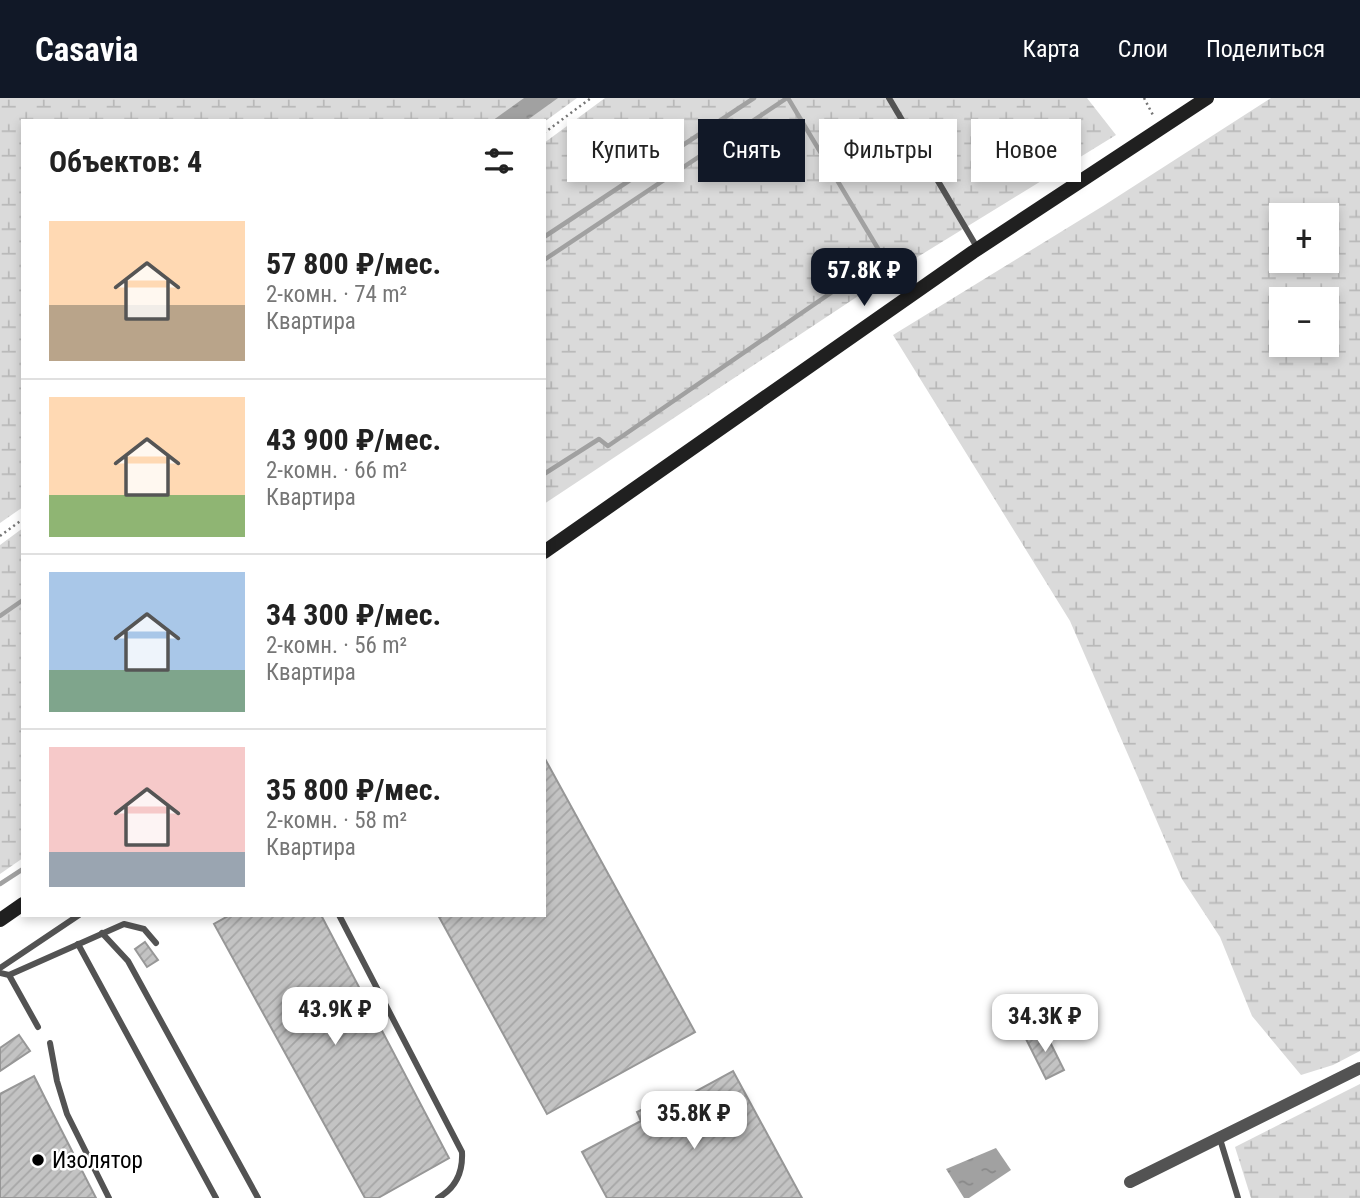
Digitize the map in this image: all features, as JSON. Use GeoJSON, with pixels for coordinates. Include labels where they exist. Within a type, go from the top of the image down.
{"type":"FeatureCollection","features":[{"type":"Feature","properties":{"kind":"main road"},"geometry":{"type":"LineString","coordinates":[[546,551],[978,249],[1207,98]]}},
{"type":"Feature","properties":{"kind":"main road"},"geometry":{"type":"LineString","coordinates":[[0,920],[21,905]]}},
{"type":"Feature","properties":{"kind":"street"},"geometry":{"type":"LineString","coordinates":[[1130,1182],[1360,1068]]}},
{"type":"Feature","properties":{"kind":"lane"},"geometry":{"type":"LineString","coordinates":[[889,98],[978,249]]}},
{"type":"Feature","properties":{"kind":"lane"},"geometry":{"type":"LineString","coordinates":[[0,971],[76,917]]}},
{"type":"Feature","properties":{"kind":"lane"},"geometry":{"type":"LineString","coordinates":[[339,917],[462,1152],[463,1169],[449,1192],[439,1198]]}},
{"type":"Feature","properties":{"kind":"lane"},"geometry":{"type":"LineString","coordinates":[[9,975],[124,924],[144,929],[156,943]]}},
{"type":"Feature","properties":{"kind":"lane"},"geometry":{"type":"LineString","coordinates":[[102,933],[128,961],[258,1198]]}},
{"type":"Feature","properties":{"kind":"lane"},"geometry":{"type":"LineString","coordinates":[[78,944],[216,1198]]}},
{"type":"Feature","properties":{"kind":"lane"},"geometry":{"type":"LineString","coordinates":[[0,971],[9,975],[38,1027]]}},
{"type":"Feature","properties":{"kind":"lane"},"geometry":{"type":"LineString","coordinates":[[50,1043],[67,1114],[109,1198]]}},
{"type":"Feature","properties":{"kind":"lane"},"geometry":{"type":"LineString","coordinates":[[1220,1139],[1238,1198]]}},
{"type":"Feature","properties":{"kind":"path"},"geometry":{"type":"LineString","coordinates":[[546,132],[592,98]]}},
{"type":"Feature","properties":{"kind":"path"},"geometry":{"type":"LineString","coordinates":[[1144,98],[1161,130]]}},
{"type":"Feature","properties":{"kind":"path"},"geometry":{"type":"LineString","coordinates":[[0,536],[21,520]]}},
{"type":"Feature","properties":{"kind":"green space"},"geometry":{"type":"Polygon","coordinates":[[[0,98],[577,98],[546,121],[21,119],[21,508],[0,523],[0,98]]]}},
{"type":"Feature","properties":{"kind":"green space"},"geometry":{"type":"Polygon","coordinates":[[[605,98],[1087,98],[1116,135],[1081,157],[1081,119],[971,119],[971,182],[1040,182],[911,261],[546,503],[546,142],[567,126],[567,182],[684,182],[684,119],[577,119],[605,98]]]}},
{"type":"Feature","properties":{"kind":"green space"},"geometry":{"type":"Polygon","coordinates":[[[1271,98],[1360,98],[1360,1051],[1333,1065],[1301,1075],[1252,1016],[1220,937],[1182,879],[1070,621],[893,335],[1103,206],[1271,98]]]}},
{"type":"Feature","properties":{"kind":"green space"},"geometry":{"type":"Polygon","coordinates":[[[21,529],[21,859],[0,874],[0,545],[21,529]]]}},
{"type":"Feature","properties":{"kind":"green space"},"geometry":{"type":"Polygon","coordinates":[[[1360,1084],[1360,1198],[1251,1198],[1235,1147],[1360,1084]]]}},
{"type":"Feature","properties":{"kind":"water"},"geometry":{"type":"Polygon","coordinates":[[[524,98],[558,98],[529,119],[495,119],[524,98]]]}},
{"type":"Feature","properties":{"kind":"water"},"geometry":{"type":"Polygon","coordinates":[[[996,1148],[1011,1170],[969,1198],[964,1198],[946,1169],[996,1148]]]}},
{"type":"Feature","properties":{"kind":"building"},"geometry":{"type":"Polygon","coordinates":[[[546,761],[695,1032],[547,1114],[439,917],[546,917],[546,761]]]}},
{"type":"Feature","properties":{"kind":"building"},"geometry":{"type":"Polygon","coordinates":[[[226,917],[322,917],[449,1158],[378,1198],[365,1198],[214,924],[226,917]]]}},
{"type":"Feature","properties":{"kind":"building"},"geometry":{"type":"Polygon","coordinates":[[[145,942],[158,960],[147,967],[135,949],[145,942]]]}},
{"type":"Feature","properties":{"kind":"building"},"geometry":{"type":"Polygon","coordinates":[[[1044,1030],[1064,1070],[1046,1079],[1026,1039],[1044,1030]]]}},
{"type":"Feature","properties":{"kind":"building"},"geometry":{"type":"Polygon","coordinates":[[[19,1035],[30,1051],[0,1071],[0,1048],[19,1035]]]}},
{"type":"Feature","properties":{"kind":"building"},"geometry":{"type":"Polygon","coordinates":[[[733,1071],[802,1198],[607,1198],[582,1152],[641,1121],[637,1112],[653,1104],[658,1112],[733,1071]]]}},
{"type":"Feature","properties":{"kind":"building","name":"Изолятор"},"geometry":{"type":"Polygon","coordinates":[[[34,1076],[96,1198],[0,1198],[0,1094],[34,1076]]]}},
{"type":"Feature","properties":{"kind":"waterway"},"geometry":{"type":"LineString","coordinates":[[546,236],[754,98]]}},
{"type":"Feature","properties":{"kind":"waterway"},"geometry":{"type":"LineString","coordinates":[[546,259],[787,98]]}},
{"type":"Feature","properties":{"kind":"waterway"},"geometry":{"type":"LineString","coordinates":[[546,473],[599,439],[608,446],[883,257],[788,98]]}},
{"type":"Feature","properties":{"kind":"waterway"},"geometry":{"type":"LineString","coordinates":[[0,616],[21,601]]}},
{"type":"Feature","properties":{"kind":"waterway"},"geometry":{"type":"LineString","coordinates":[[0,884],[21,870]]}},
{"type":"Feature","properties":{"kind":"place","name":"Изолятор"},"geometry":{"type":"Point","coordinates":[38,1160]}}]}
